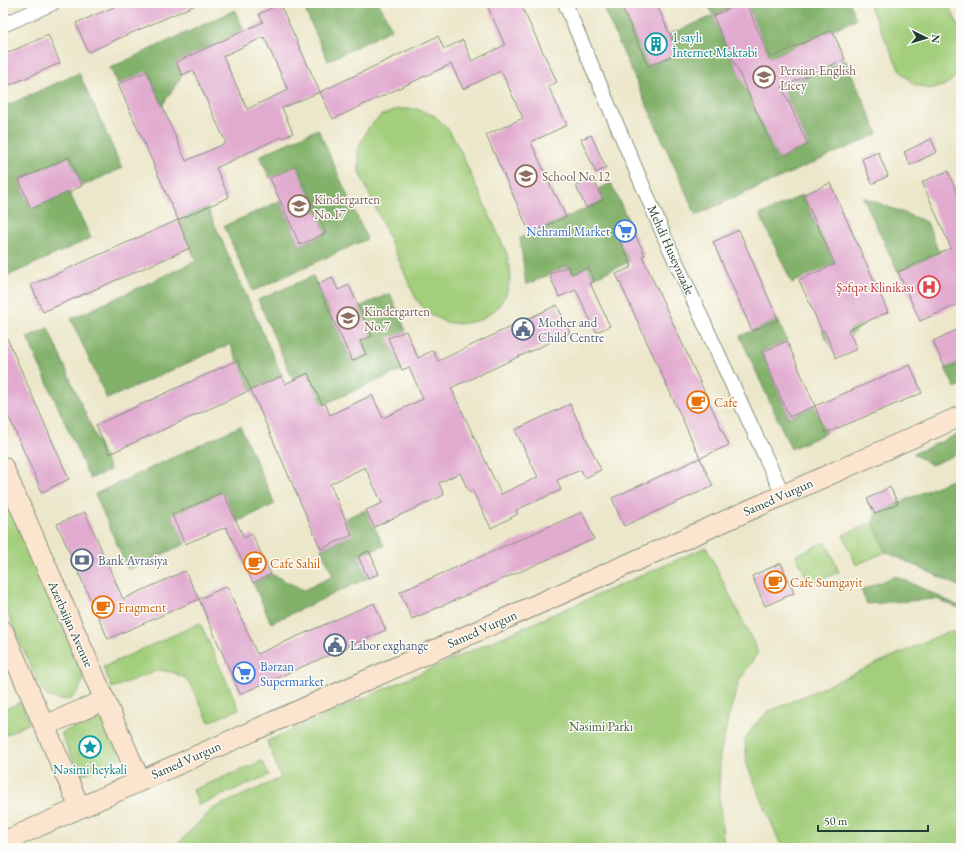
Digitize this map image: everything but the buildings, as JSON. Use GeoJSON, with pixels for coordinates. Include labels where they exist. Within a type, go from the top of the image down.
{"type":"FeatureCollection","features":[{"type":"Feature","properties":{"kind":"main road","name":"Samed Vurgun"},"geometry":{"type":"LineString","coordinates":[[3,842],[961,416]]}},
{"type":"Feature","properties":{"kind":"main road","name":"Azerbaijan Avenue"},"geometry":{"type":"LineString","coordinates":[[3,467],[140,781]]}},
{"type":"Feature","properties":{"kind":"main road"},"geometry":{"type":"LineString","coordinates":[[3,631],[80,808]]}},
{"type":"Feature","properties":{"kind":"main road"},"geometry":{"type":"LineString","coordinates":[[44,726],[105,700]]}},
{"type":"Feature","properties":{"kind":"street"},"geometry":{"type":"LineString","coordinates":[[3,25],[53,3]]}},
{"type":"Feature","properties":{"kind":"street","name":"Mehdi Huseynzade"},"geometry":{"type":"LineString","coordinates":[[565,3],[665,238],[783,495]]}},
{"type":"Feature","properties":{"kind":"green space"},"geometry":{"type":"Polygon","coordinates":[[[302,3],[379,3],[392,29],[328,61],[302,3]]]}},
{"type":"Feature","properties":{"kind":"green space"},"geometry":{"type":"Polygon","coordinates":[[[601,3],[620,3],[648,66],[678,53],[670,34],[713,16],[778,159],[808,145],[782,87],[845,59],[878,134],[696,215],[601,3]]]}},
{"type":"Feature","properties":{"kind":"green space"},"geometry":{"type":"Polygon","coordinates":[[[708,3],[741,3],[713,16],[708,3]]]}},
{"type":"Feature","properties":{"kind":"green space"},"geometry":{"type":"Polygon","coordinates":[[[746,3],[850,3],[856,19],[770,58],[746,3]]]}},
{"type":"Feature","properties":{"kind":"green space"},"geometry":{"type":"Polygon","coordinates":[[[868,3],[948,3],[961,32],[961,71],[943,86],[929,89],[913,84],[900,71],[868,3]]]}},
{"type":"Feature","properties":{"kind":"green space"},"geometry":{"type":"Polygon","coordinates":[[[235,10],[244,31],[176,62],[182,75],[162,106],[147,71],[118,84],[110,68],[235,10]]]}},
{"type":"Feature","properties":{"kind":"green space"},"geometry":{"type":"Polygon","coordinates":[[[79,73],[122,168],[82,186],[69,157],[19,180],[31,209],[69,192],[91,238],[3,278],[3,107],[79,73]]]}},
{"type":"Feature","properties":{"kind":"green space"},"geometry":{"type":"Polygon","coordinates":[[[398,109],[417,109],[435,116],[449,130],[459,148],[507,254],[511,275],[506,295],[497,308],[481,320],[460,324],[445,322],[430,314],[417,301],[359,171],[358,149],[368,128],[380,116],[398,109]]]}},
{"type":"Feature","properties":{"kind":"green space"},"geometry":{"type":"Polygon","coordinates":[[[318,129],[367,239],[253,291],[224,226],[280,201],[300,245],[326,233],[296,167],[270,178],[259,156],[318,129]]]}},
{"type":"Feature","properties":{"kind":"green space"},"geometry":{"type":"Polygon","coordinates":[[[611,183],[628,220],[613,228],[629,262],[593,278],[588,267],[572,274],[568,266],[526,285],[520,238],[603,201],[598,189],[611,183]]]}},
{"type":"Feature","properties":{"kind":"green space"},"geometry":{"type":"Polygon","coordinates":[[[803,195],[862,324],[851,336],[831,346],[822,331],[841,323],[818,272],[792,283],[760,215],[803,195]]]}},
{"type":"Feature","properties":{"kind":"green space"},"geometry":{"type":"Polygon","coordinates":[[[863,197],[927,222],[939,253],[898,272],[863,197]]]}},
{"type":"Feature","properties":{"kind":"green space"},"geometry":{"type":"Polygon","coordinates":[[[207,207],[282,376],[251,390],[230,344],[107,399],[71,319],[196,261],[178,220],[207,207]]]}},
{"type":"Feature","properties":{"kind":"green space"},"geometry":{"type":"Polygon","coordinates":[[[313,276],[352,361],[366,354],[360,341],[372,336],[359,307],[390,293],[406,331],[389,338],[402,370],[306,412],[300,398],[316,391],[308,373],[293,380],[258,300],[313,276]]]}},
{"type":"Feature","properties":{"kind":"green space"},"geometry":{"type":"Polygon","coordinates":[[[778,320],[787,341],[762,352],[789,417],[815,406],[826,433],[791,449],[740,336],[778,320]]]}},
{"type":"Feature","properties":{"kind":"green space"},"geometry":{"type":"Polygon","coordinates":[[[48,328],[110,470],[90,479],[27,337],[48,328]]]}},
{"type":"Feature","properties":{"kind":"green space"},"geometry":{"type":"Polygon","coordinates":[[[961,361],[961,385],[955,388],[945,368],[961,361]]]}},
{"type":"Feature","properties":{"kind":"green space"},"geometry":{"type":"Polygon","coordinates":[[[240,426],[275,504],[237,522],[223,492],[173,515],[185,544],[128,570],[95,494],[240,426]]]}},
{"type":"Feature","properties":{"kind":"green space"},"geometry":{"type":"Polygon","coordinates":[[[961,433],[961,452],[932,465],[913,454],[961,433]]]}},
{"type":"Feature","properties":{"kind":"green space"},"geometry":{"type":"Polygon","coordinates":[[[961,476],[961,587],[886,552],[873,522],[875,514],[961,476]]]}},
{"type":"Feature","properties":{"kind":"green space"},"geometry":{"type":"Polygon","coordinates":[[[3,491],[79,665],[83,678],[79,690],[71,699],[60,700],[47,696],[38,683],[3,602],[3,491]]]}},
{"type":"Feature","properties":{"kind":"green space"},"geometry":{"type":"Polygon","coordinates":[[[366,510],[384,546],[358,556],[368,578],[271,623],[253,583],[271,574],[304,590],[333,576],[321,549],[352,535],[345,518],[366,510]]]}},
{"type":"Feature","properties":{"kind":"green space"},"geometry":{"type":"Polygon","coordinates":[[[873,522],[886,552],[856,565],[843,535],[873,522]]]}},
{"type":"Feature","properties":{"kind":"green space"},"geometry":{"type":"Polygon","coordinates":[[[826,542],[839,572],[810,585],[796,555],[826,542]]]}},
{"type":"Feature","properties":{"kind":"green space","name":"Nəsimi Parkı"},"geometry":{"type":"Polygon","coordinates":[[[706,547],[758,652],[739,681],[728,719],[720,755],[719,796],[724,848],[174,848],[212,809],[281,778],[267,741],[706,547]]]}},
{"type":"Feature","properties":{"kind":"green space"},"geometry":{"type":"Polygon","coordinates":[[[896,576],[961,607],[961,609],[936,599],[867,604],[861,590],[896,576]]]}},
{"type":"Feature","properties":{"kind":"green space"},"geometry":{"type":"Polygon","coordinates":[[[200,623],[239,709],[209,722],[192,688],[185,678],[172,672],[158,670],[112,688],[103,667],[200,623]]]}},
{"type":"Feature","properties":{"kind":"green space"},"geometry":{"type":"Polygon","coordinates":[[[947,632],[961,632],[961,848],[782,848],[747,765],[745,740],[754,725],[766,713],[947,632]]]}},
{"type":"Feature","properties":{"kind":"green space"},"geometry":{"type":"Polygon","coordinates":[[[21,702],[30,723],[3,736],[3,710],[21,702]]]}},
{"type":"Feature","properties":{"kind":"green space"},"geometry":{"type":"Polygon","coordinates":[[[102,715],[121,758],[80,776],[61,733],[102,715]]]}},
{"type":"Feature","properties":{"kind":"green space"},"geometry":{"type":"Polygon","coordinates":[[[262,761],[269,775],[199,805],[193,790],[262,761]]]}},
{"type":"Feature","properties":{"kind":"place","name":"1 saylı İnternet Məktəbi"},"geometry":{"type":"Point","coordinates":[656,44]}},
{"type":"Feature","properties":{"kind":"place","name":"Persian-English Licey"},"geometry":{"type":"Point","coordinates":[764,77]}},
{"type":"Feature","properties":{"kind":"place","name":"School No.12"},"geometry":{"type":"Point","coordinates":[526,176]}},
{"type":"Feature","properties":{"kind":"place","name":"Kindergarten No.17"},"geometry":{"type":"Point","coordinates":[299,206]}},
{"type":"Feature","properties":{"kind":"place","name":"Nehraml Market"},"geometry":{"type":"Point","coordinates":[625,231]}},
{"type":"Feature","properties":{"kind":"place","name":"Şəfqət Klinikası"},"geometry":{"type":"Point","coordinates":[929,287]}},
{"type":"Feature","properties":{"kind":"place","name":"Kindergarten No.7"},"geometry":{"type":"Point","coordinates":[348,318]}},
{"type":"Feature","properties":{"kind":"place","name":"Mother and Child Centre"},"geometry":{"type":"Point","coordinates":[523,329]}},
{"type":"Feature","properties":{"kind":"place","name":"Cafe"},"geometry":{"type":"Point","coordinates":[698,402]}},
{"type":"Feature","properties":{"kind":"place","name":"Bank Avrasiya"},"geometry":{"type":"Point","coordinates":[82,560]}},
{"type":"Feature","properties":{"kind":"place","name":"Cafe Sahil"},"geometry":{"type":"Point","coordinates":[255,563]}},
{"type":"Feature","properties":{"kind":"place","name":"Cafe Sumgayit"},"geometry":{"type":"Point","coordinates":[775,582]}},
{"type":"Feature","properties":{"kind":"place","name":"Fragment"},"geometry":{"type":"Point","coordinates":[103,607]}},
{"type":"Feature","properties":{"kind":"place","name":"Labor exghange"},"geometry":{"type":"Point","coordinates":[335,645]}},
{"type":"Feature","properties":{"kind":"place","name":"Bərzan Supermarket"},"geometry":{"type":"Point","coordinates":[244,673]}},
{"type":"Feature","properties":{"kind":"place","name":"Nəsimi heykəli"},"geometry":{"type":"Point","coordinates":[90,747]}}]}
